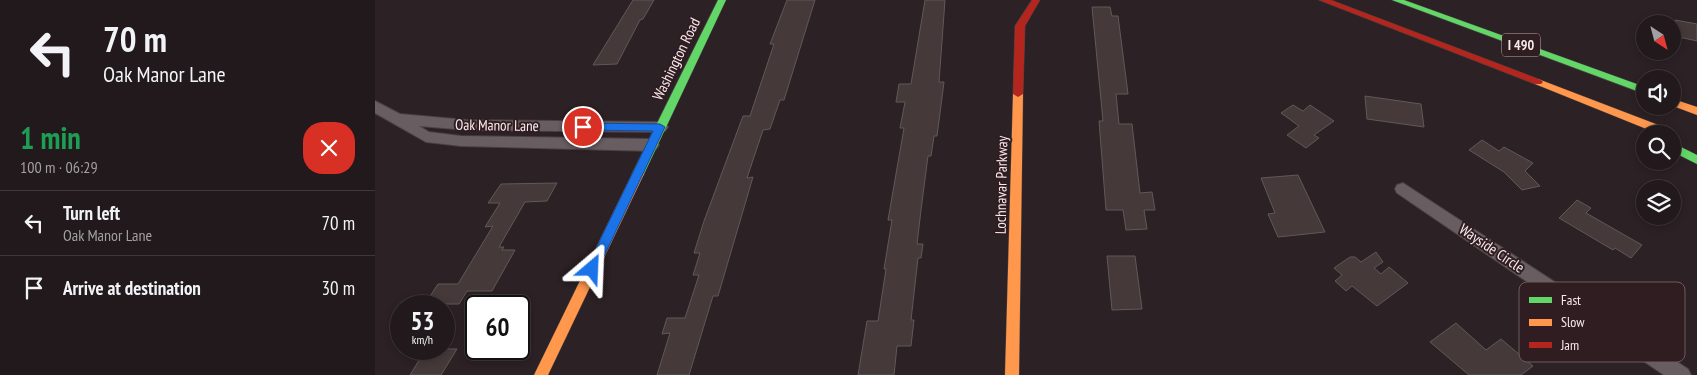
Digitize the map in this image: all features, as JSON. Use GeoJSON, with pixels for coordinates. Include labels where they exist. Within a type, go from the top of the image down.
{"type":"FeatureCollection","features":[{"type":"Feature","properties":{"kind":"main road","name":"Washington Road"},"geometry":{"type":"LineString","coordinates":[[541,375],[722,0]]}},
{"type":"Feature","properties":{"kind":"main road","name":"Lochnavar Parkway"},"geometry":{"type":"LineString","coordinates":[[1012,375],[1020,26],[1036,0]]}},
{"type":"Feature","properties":{"kind":"main road","name":"I 490"},"geometry":{"type":"LineString","coordinates":[[1323,0],[1566,91],[1649,125]]}},
{"type":"Feature","properties":{"kind":"main road","name":"I 490"},"geometry":{"type":"LineString","coordinates":[[1397,0],[1636,89]]}},
{"type":"Feature","properties":{"kind":"main road"},"geometry":{"type":"LineString","coordinates":[[1566,91],[1636,128]]}},
{"type":"Feature","properties":{"kind":"main road"},"geometry":{"type":"LineString","coordinates":[[1681,105],[1697,111]]}},
{"type":"Feature","properties":{"kind":"main road","name":"I 490"},"geometry":{"type":"LineString","coordinates":[[1681,138],[1689,142]]}},
{"type":"Feature","properties":{"kind":"main road"},"geometry":{"type":"LineString","coordinates":[[1681,152],[1697,160]]}},
{"type":"Feature","properties":{"kind":"street","name":"Oak Manor Lane"},"geometry":{"type":"LineString","coordinates":[[375,106],[426,136],[461,141],[651,145]]}},
{"type":"Feature","properties":{"kind":"street","name":"Oak Manor Lane"},"geometry":{"type":"LineString","coordinates":[[395,118],[467,126],[660,127]]}},
{"type":"Feature","properties":{"kind":"street","name":"Wayside Circle"},"geometry":{"type":"LineString","coordinates":[[1403,189],[1542,282]]}},
{"type":"Feature","properties":{"kind":"street","name":"Wayside Circle"},"geometry":{"type":"LineString","coordinates":[[1662,362],[1681,375]]}},
{"type":"Feature","properties":{"kind":"building"},"geometry":{"type":"Polygon","coordinates":[[[633,0],[654,0],[643,19],[640,20],[617,64],[593,65],[633,0]]]}},
{"type":"Feature","properties":{"kind":"building"},"geometry":{"type":"Polygon","coordinates":[[[787,0],[815,0],[784,100],[780,100],[770,129],[763,130],[747,178],[753,177],[718,296],[713,296],[689,375],[657,375],[670,333],[662,334],[667,318],[685,318],[699,275],[693,275],[700,253],[694,253],[704,221],[743,116],[750,116],[774,44],[770,44],[787,0]]]}},
{"type":"Feature","properties":{"kind":"building"},"geometry":{"type":"Polygon","coordinates":[[[925,0],[945,0],[939,82],[944,82],[937,136],[934,136],[931,156],[928,156],[921,210],[917,244],[923,244],[921,258],[918,258],[911,320],[914,320],[911,346],[897,346],[894,375],[858,375],[867,321],[878,321],[886,269],[884,269],[892,220],[888,220],[904,128],[900,128],[905,102],[896,102],[899,84],[911,84],[925,0]]]}},
{"type":"Feature","properties":{"kind":"building"},"geometry":{"type":"Polygon","coordinates":[[[1092,7],[1110,7],[1112,16],[1118,16],[1128,94],[1116,94],[1119,124],[1132,124],[1140,193],[1152,192],[1155,210],[1144,210],[1147,229],[1126,230],[1123,210],[1106,210],[1099,121],[1103,121],[1092,7]]]}},
{"type":"Feature","properties":{"kind":"building"},"geometry":{"type":"Polygon","coordinates":[[[1681,21],[1697,24],[1697,41],[1681,37],[1681,21]]]}},
{"type":"Feature","properties":{"kind":"building"},"geometry":{"type":"Polygon","coordinates":[[[1365,96],[1421,104],[1424,127],[1367,119],[1365,96]]]}},
{"type":"Feature","properties":{"kind":"building"},"geometry":{"type":"Polygon","coordinates":[[[1293,105],[1303,111],[1310,105],[1334,121],[1314,135],[1319,138],[1306,148],[1287,135],[1299,126],[1281,113],[1293,105]]]}},
{"type":"Feature","properties":{"kind":"building"},"geometry":{"type":"Polygon","coordinates":[[[1482,140],[1499,151],[1504,147],[1533,163],[1525,171],[1540,186],[1522,190],[1504,172],[1469,150],[1482,140]]]}},
{"type":"Feature","properties":{"kind":"building"},"geometry":{"type":"Polygon","coordinates":[[[1298,175],[1325,232],[1278,237],[1268,214],[1275,213],[1261,178],[1298,175]]]}},
{"type":"Feature","properties":{"kind":"building"},"geometry":{"type":"Polygon","coordinates":[[[557,183],[547,201],[525,202],[499,247],[504,247],[502,250],[515,250],[492,291],[467,291],[459,304],[455,304],[455,295],[431,295],[438,284],[458,284],[493,226],[485,227],[500,203],[488,203],[501,184],[557,183]]]}},
{"type":"Feature","properties":{"kind":"building"},"geometry":{"type":"Polygon","coordinates":[[[1577,200],[1591,208],[1586,213],[1642,245],[1631,258],[1615,248],[1613,250],[1559,218],[1577,200]]]}},
{"type":"Feature","properties":{"kind":"building"},"geometry":{"type":"Polygon","coordinates":[[[1376,252],[1383,262],[1374,268],[1381,274],[1389,267],[1408,283],[1377,306],[1352,286],[1346,291],[1335,281],[1342,275],[1334,268],[1350,257],[1355,257],[1361,262],[1376,252]]]}},
{"type":"Feature","properties":{"kind":"building"},"geometry":{"type":"Polygon","coordinates":[[[1107,256],[1135,256],[1142,309],[1112,310],[1107,256]]]}},
{"type":"Feature","properties":{"kind":"building"},"geometry":{"type":"Polygon","coordinates":[[[1456,323],[1486,350],[1501,339],[1519,354],[1519,362],[1528,362],[1533,366],[1521,375],[1469,375],[1430,342],[1456,323]]]}},
{"type":"Feature","properties":{"kind":"building"},"geometry":{"type":"Polygon","coordinates":[[[419,360],[450,360],[441,375],[410,375],[419,360]]]}},
{"type":"Feature","properties":{"kind":"traffic: fast"},"geometry":{"type":"LineString","coordinates":[[638,174],[722,0]]}},
{"type":"Feature","properties":{"kind":"traffic: fast"},"geometry":{"type":"LineString","coordinates":[[1396,0],[1636,88]]}},
{"type":"Feature","properties":{"kind":"traffic: fast"},"geometry":{"type":"LineString","coordinates":[[1681,151],[1697,160]]}},
{"type":"Feature","properties":{"kind":"traffic: slow"},"geometry":{"type":"LineString","coordinates":[[1538,82],[1647,125]]}},
{"type":"Feature","properties":{"kind":"traffic: slow"},"geometry":{"type":"LineString","coordinates":[[1012,375],[1018,94]]}},
{"type":"Feature","properties":{"kind":"traffic: slow"},"geometry":{"type":"LineString","coordinates":[[1681,105],[1697,111]]}},
{"type":"Feature","properties":{"kind":"traffic: slow"},"geometry":{"type":"LineString","coordinates":[[541,375],[638,174]]}},
{"type":"Feature","properties":{"kind":"traffic: jam"},"geometry":{"type":"LineString","coordinates":[[1018,94],[1020,26],[1036,0]]}},
{"type":"Feature","properties":{"kind":"traffic: jam"},"geometry":{"type":"LineString","coordinates":[[1323,0],[1538,82]]}},
{"type":"Feature","properties":{"kind":"route"},"geometry":{"type":"LineString","coordinates":[[583,127],[660,127],[592,269]]}}]}
